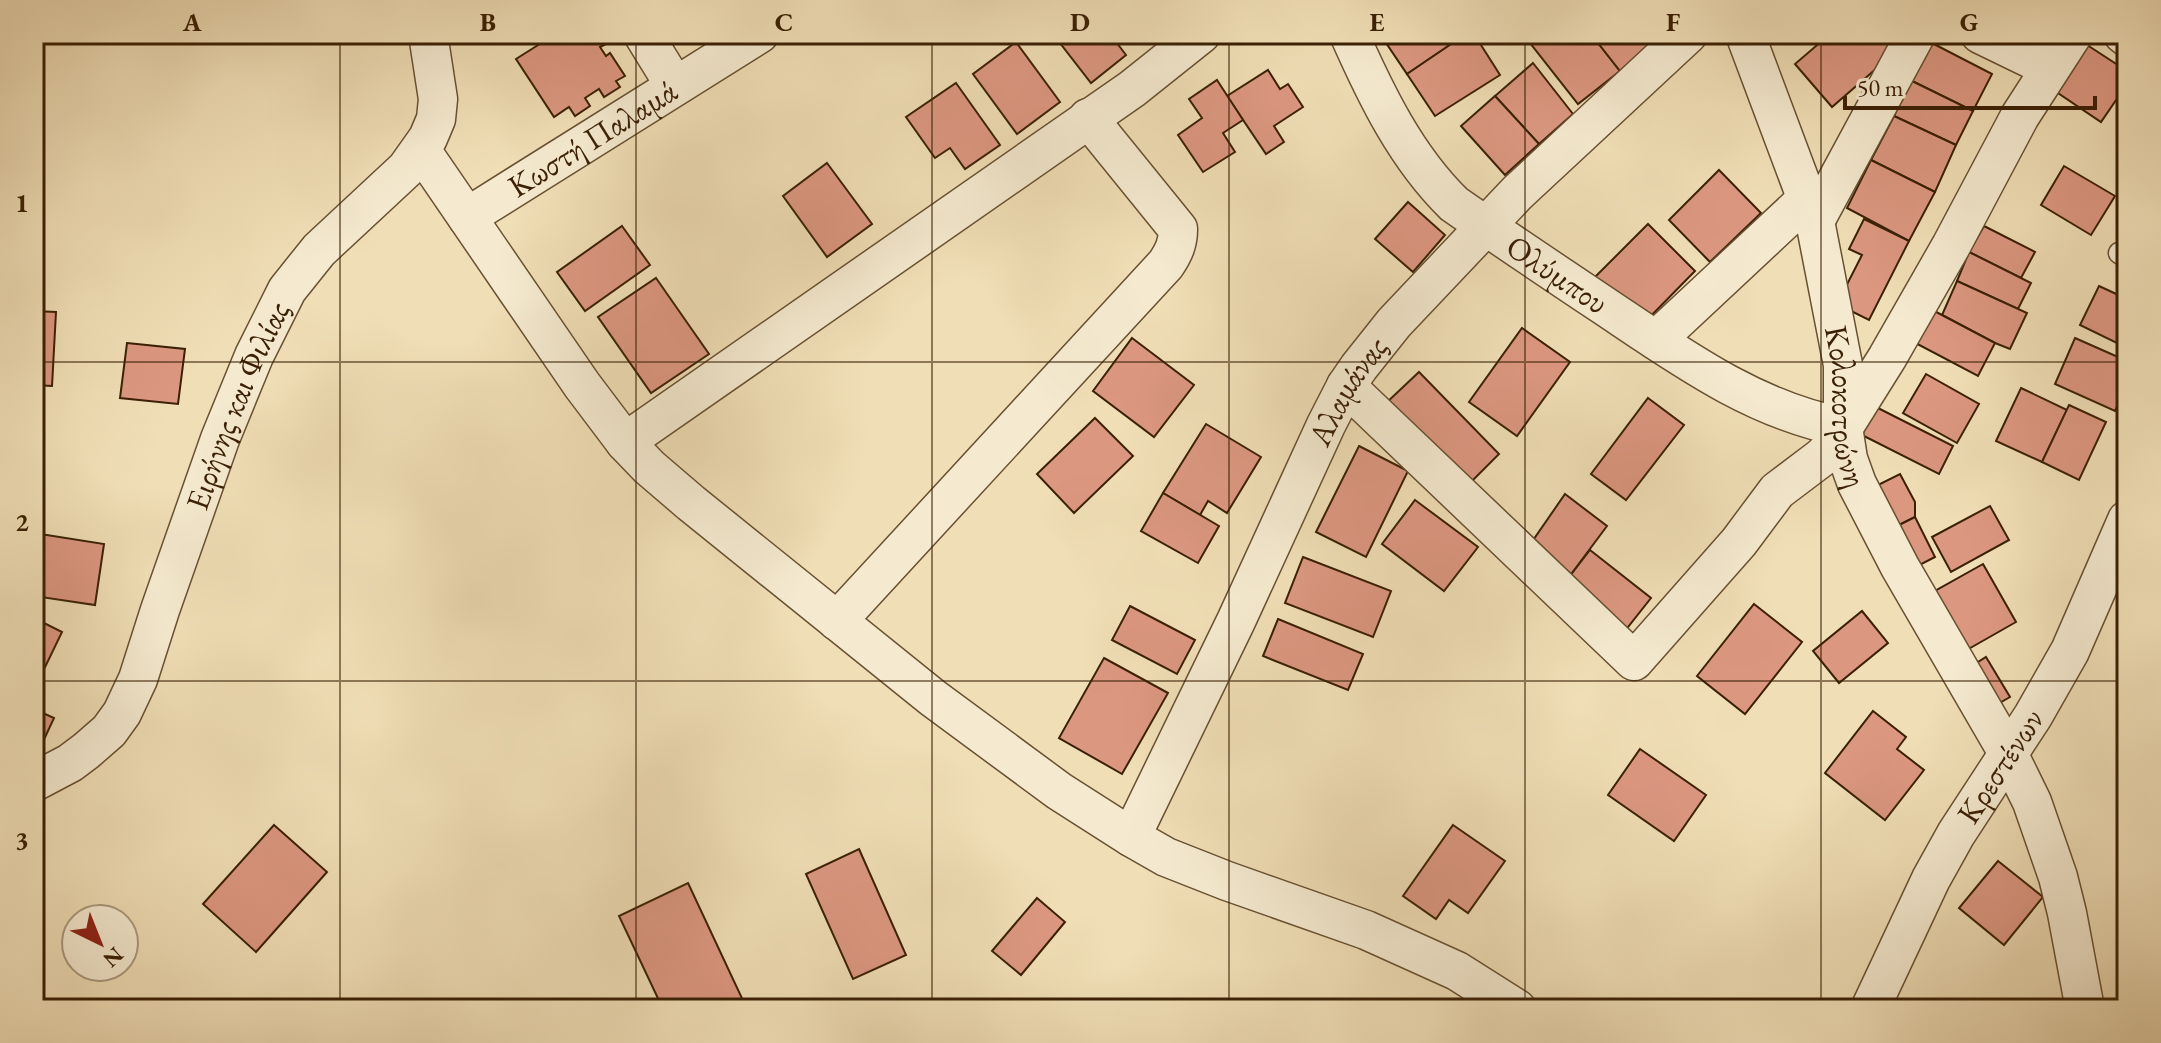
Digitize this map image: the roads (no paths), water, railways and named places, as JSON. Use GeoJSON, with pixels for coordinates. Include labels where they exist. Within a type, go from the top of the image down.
{"type":"FeatureCollection","features":[{"type":"Feature","properties":{"kind":"street","name":"Ειρήνης και Φιλίας"},"geometry":{"type":"LineString","coordinates":[[34,782],[86,751],[109,731],[122,713],[138,679],[229,416],[287,290],[319,250],[393,182],[421,150],[435,124],[438,99],[428,34]]}},
{"type":"Feature","properties":{"kind":"street"},"geometry":{"type":"LineString","coordinates":[[643,34],[675,86]]}},
{"type":"Feature","properties":{"kind":"street","name":"Κωστή Παλαμά"},"geometry":{"type":"LineString","coordinates":[[467,217],[759,34]]}},
{"type":"Feature","properties":{"kind":"street"},"geometry":{"type":"LineString","coordinates":[[625,442],[1132,89],[1201,34]]}},
{"type":"Feature","properties":{"kind":"street","name":"Ολύμπου"},"geometry":{"type":"LineString","coordinates":[[1349,34],[1385,109],[1419,165],[1454,204],[1656,340],[1732,386],[1773,407],[1843,427]]}},
{"type":"Feature","properties":{"kind":"street","name":"Αλαμάνας"},"geometry":{"type":"LineString","coordinates":[[1131,837],[1346,386],[1394,323],[1485,225],[1548,162],[1688,34]]}},
{"type":"Feature","properties":{"kind":"street","name":"Κολοκοτρώνη"},"geometry":{"type":"LineString","coordinates":[[1745,34],[1811,210],[1843,365],[1843,427],[1848,459],[1878,527],[2008,753],[2032,802],[2058,877],[2085,1009]]}},
{"type":"Feature","properties":{"kind":"street"},"geometry":{"type":"LineString","coordinates":[[1656,340],[1811,210],[1916,34]]}},
{"type":"Feature","properties":{"kind":"street"},"geometry":{"type":"LineString","coordinates":[[1980,34],[2050,68]]}},
{"type":"Feature","properties":{"kind":"street"},"geometry":{"type":"LineString","coordinates":[[1346,386],[1634,661],[1739,542],[1777,491],[1830,449],[1951,246],[2020,116],[2073,34]]}},
{"type":"Feature","properties":{"kind":"street"},"geometry":{"type":"LineString","coordinates":[[837,621],[1174,252],[1178,229],[1088,118]]}},
{"type":"Feature","properties":{"kind":"street"},"geometry":{"type":"LineString","coordinates":[[421,150],[588,394],[649,467],[992,743],[1131,837],[1180,863],[1395,942],[1457,971],[1517,1009]]}},
{"type":"Feature","properties":{"kind":"street","name":"Κρεστένων"},"geometry":{"type":"LineString","coordinates":[[1870,1009],[1931,879],[1956,834],[2033,716],[2070,651],[2127,520]]}}]}
